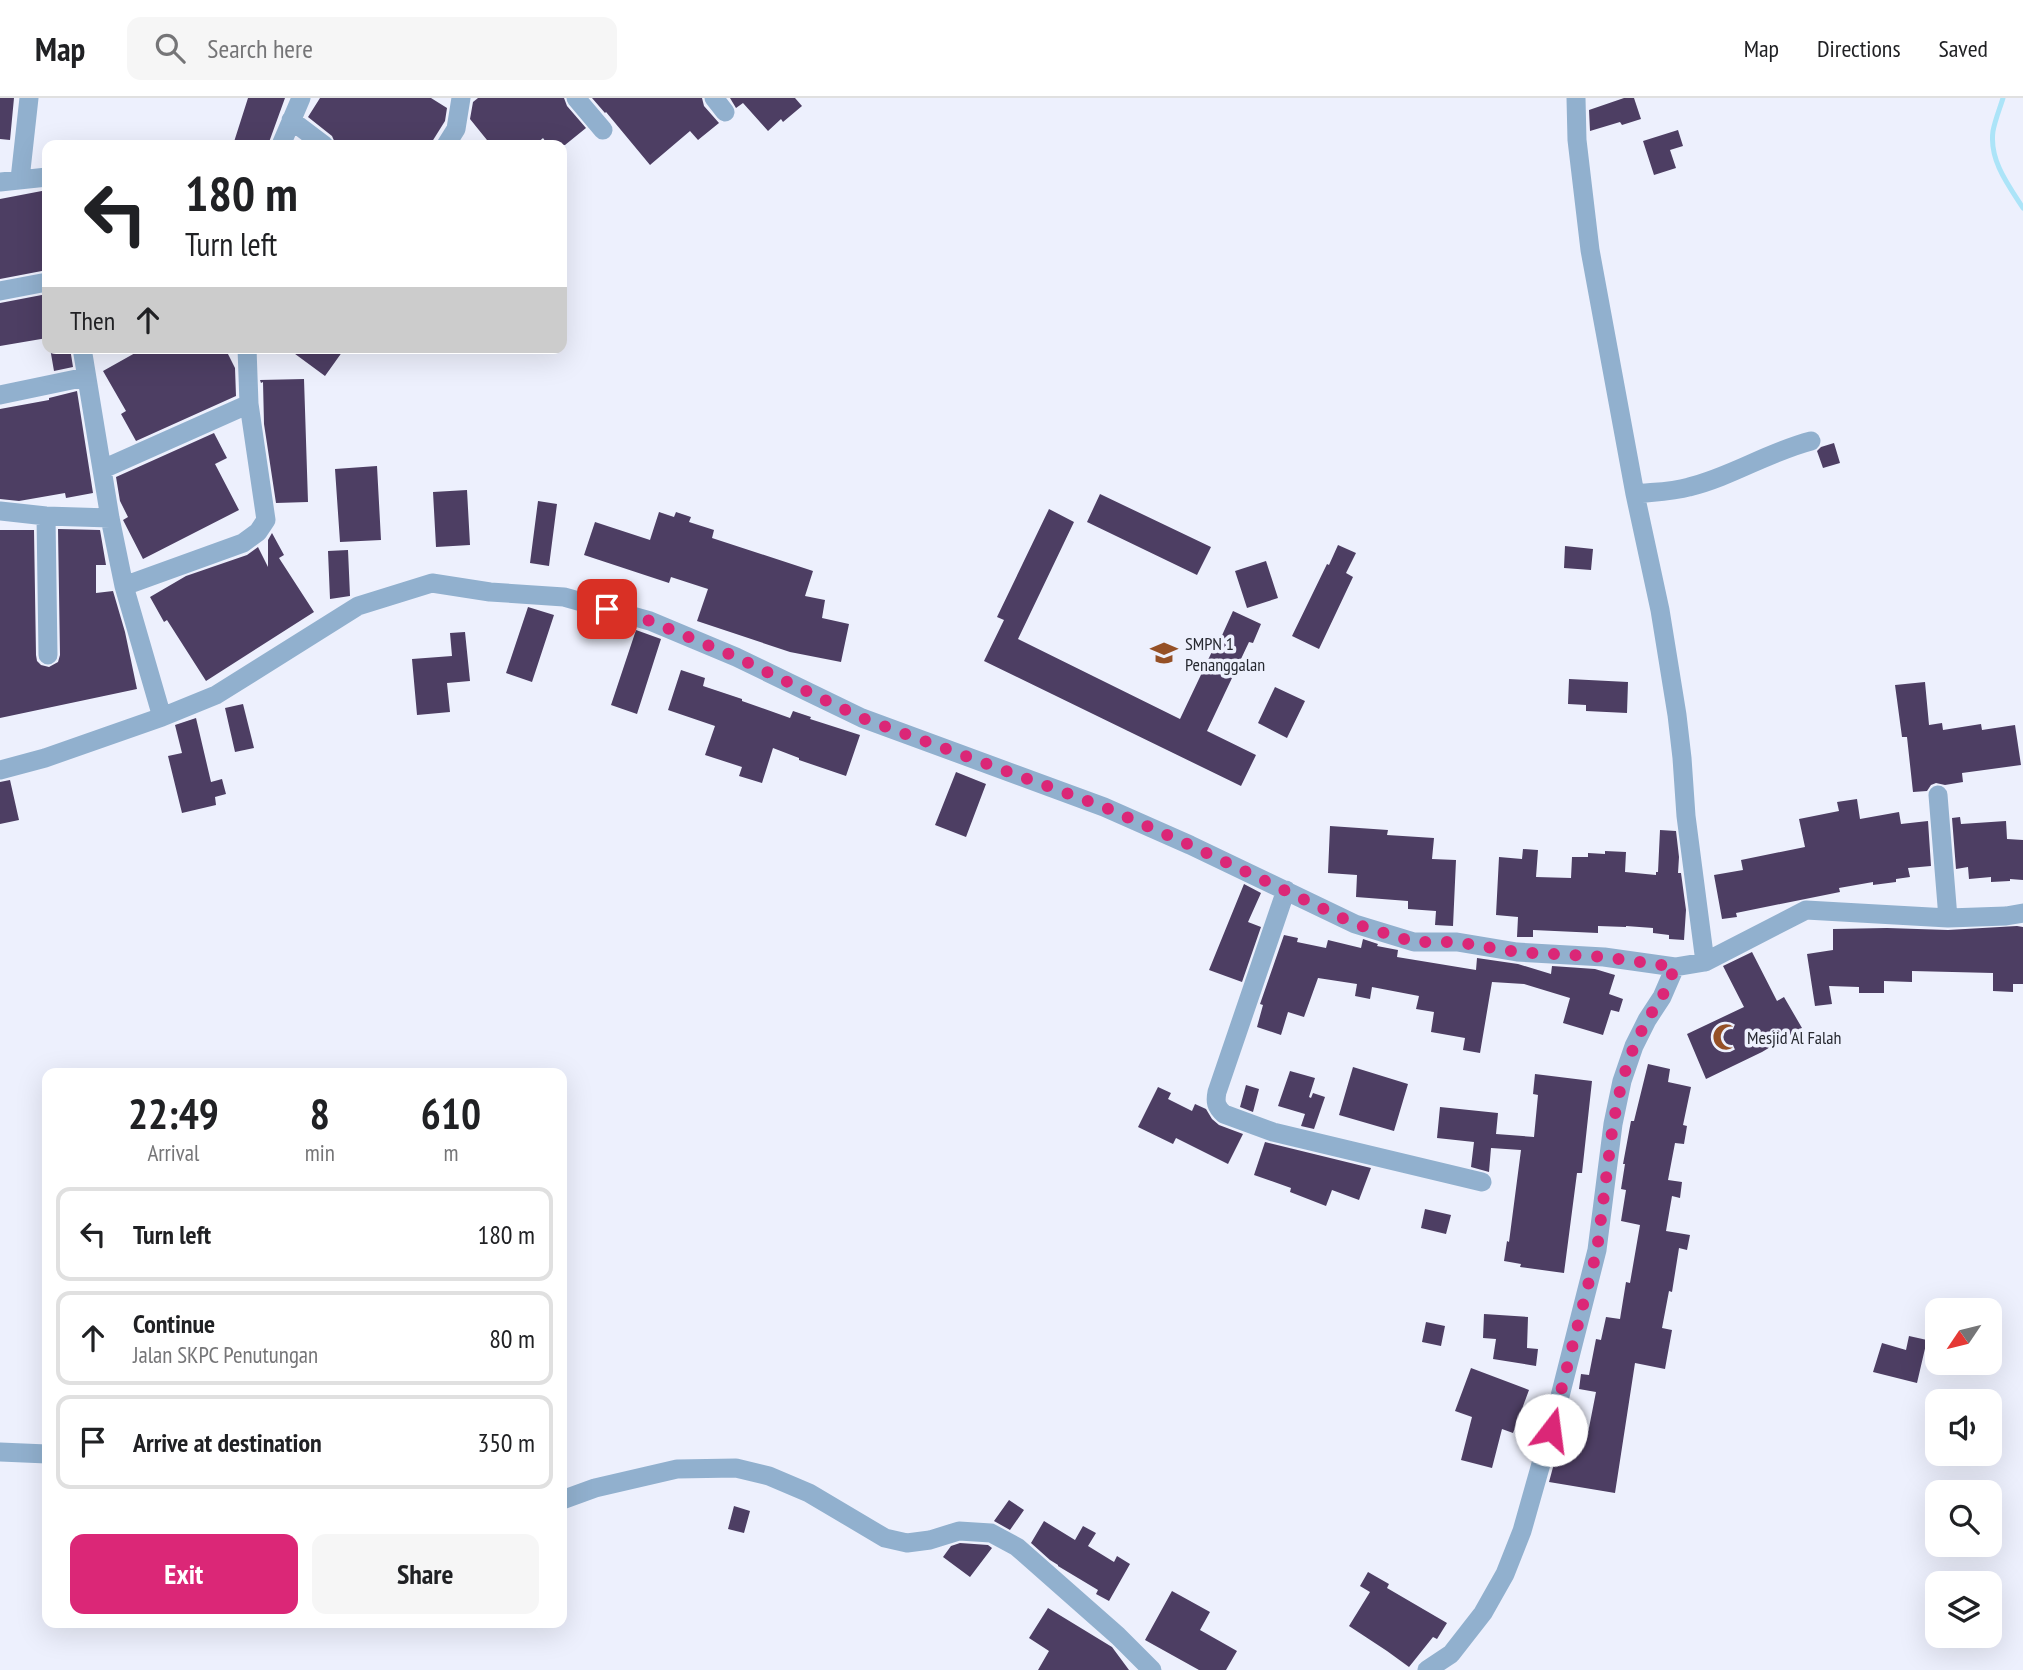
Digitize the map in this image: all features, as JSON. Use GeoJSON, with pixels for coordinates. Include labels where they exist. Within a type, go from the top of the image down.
{"type":"FeatureCollection","features":[{"type":"Feature","properties":{"kind":"street"},"geometry":{"type":"LineString","coordinates":[[20,179],[29,98]]}},
{"type":"Feature","properties":{"kind":"street"},"geometry":{"type":"LineString","coordinates":[[283,140],[301,98]]}},
{"type":"Feature","properties":{"kind":"street"},"geometry":{"type":"LineString","coordinates":[[576,98],[603,130]]}},
{"type":"Feature","properties":{"kind":"street"},"geometry":{"type":"LineString","coordinates":[[1576,98],[1577,140],[1590,250],[1635,494],[1660,610],[1677,715],[1686,816],[1705,962]]}},
{"type":"Feature","properties":{"kind":"street"},"geometry":{"type":"LineString","coordinates":[[449,140],[456,129],[459,100]]}},
{"type":"Feature","properties":{"kind":"street"},"geometry":{"type":"LineString","coordinates":[[291,120],[317,140]]}},
{"type":"Feature","properties":{"kind":"street"},"geometry":{"type":"LineString","coordinates":[[0,182],[42,177]]}},
{"type":"Feature","properties":{"kind":"street"},"geometry":{"type":"LineString","coordinates":[[0,291],[42,283]]}},
{"type":"Feature","properties":{"kind":"street"},"geometry":{"type":"LineString","coordinates":[[84,354],[110,518],[124,586],[162,717]]}},
{"type":"Feature","properties":{"kind":"street"},"geometry":{"type":"LineString","coordinates":[[124,586],[243,543],[257,532],[266,520],[249,404],[247,354]]}},
{"type":"Feature","properties":{"kind":"street"},"geometry":{"type":"LineString","coordinates":[[0,395],[86,377]]}},
{"type":"Feature","properties":{"kind":"street"},"geometry":{"type":"LineString","coordinates":[[103,469],[249,404]]}},
{"type":"Feature","properties":{"kind":"street"},"geometry":{"type":"LineString","coordinates":[[1635,494],[1688,488],[1729,474],[1787,447],[1811,441]]}},
{"type":"Feature","properties":{"kind":"street"},"geometry":{"type":"LineString","coordinates":[[0,512],[110,518]]}},
{"type":"Feature","properties":{"kind":"street"},"geometry":{"type":"LineString","coordinates":[[46,516],[48,655]]}},
{"type":"Feature","properties":{"kind":"street"},"geometry":{"type":"LineString","coordinates":[[0,770],[45,758],[216,695],[358,606],[432,583],[490,592],[564,597],[650,621],[736,657],[862,718],[1104,807],[1355,924],[1414,942],[1457,942],[1517,952],[1604,957],[1675,967],[1705,962],[1806,910],[1948,918],[2023,913]]}},
{"type":"Feature","properties":{"kind":"street"},"geometry":{"type":"LineString","coordinates":[[1938,795],[1948,918]]}},
{"type":"Feature","properties":{"kind":"street"},"geometry":{"type":"LineString","coordinates":[[1286,890],[1217,1092],[1219,1110],[1273,1132],[1482,1182]]}},
{"type":"Feature","properties":{"kind":"street"},"geometry":{"type":"LineString","coordinates":[[1427,1670],[1451,1654],[1483,1613],[1505,1574],[1522,1531],[1597,1250],[1613,1124],[1622,1081],[1634,1046],[1662,997],[1675,967]]}},
{"type":"Feature","properties":{"kind":"street"},"geometry":{"type":"LineString","coordinates":[[0,1452],[42,1454]]}},
{"type":"Feature","properties":{"kind":"street"},"geometry":{"type":"LineString","coordinates":[[567,1498],[595,1488],[677,1469],[736,1468],[769,1476],[809,1493],[885,1538],[906,1543],[930,1540],[958,1531],[991,1533],[1017,1547],[1118,1636],[1152,1670]]}},
{"type":"Feature","properties":{"kind":"building"},"geometry":{"type":"Polygon","coordinates":[[[0,98],[14,98],[10,140],[0,139],[0,98]]]}},
{"type":"Feature","properties":{"kind":"building"},"geometry":{"type":"Polygon","coordinates":[[[248,98],[285,98],[270,140],[235,140],[248,98]]]}},
{"type":"Feature","properties":{"kind":"building"},"geometry":{"type":"Polygon","coordinates":[[[320,98],[431,98],[447,108],[445,121],[433,140],[334,140],[308,117],[320,98]]]}},
{"type":"Feature","properties":{"kind":"building"},"geometry":{"type":"Polygon","coordinates":[[[478,98],[564,98],[567,106],[586,128],[567,143],[567,140],[543,138],[487,140],[470,119],[473,102],[478,98]]]}},
{"type":"Feature","properties":{"kind":"building"},"geometry":{"type":"Polygon","coordinates":[[[592,98],[702,98],[704,106],[719,123],[698,140],[690,131],[650,165],[592,98]]]}},
{"type":"Feature","properties":{"kind":"building"},"geometry":{"type":"Polygon","coordinates":[[[730,98],[795,98],[802,106],[768,131],[743,103],[736,108],[730,98]]]}},
{"type":"Feature","properties":{"kind":"building"},"geometry":{"type":"Polygon","coordinates":[[[1624,98],[1634,98],[1641,119],[1590,131],[1589,110],[1624,98]]]}},
{"type":"Feature","properties":{"kind":"building"},"geometry":{"type":"Polygon","coordinates":[[[1678,130],[1683,146],[1670,150],[1676,168],[1654,175],[1643,141],[1678,130]]]}},
{"type":"Feature","properties":{"kind":"building"},"geometry":{"type":"Polygon","coordinates":[[[42,191],[42,271],[0,279],[0,199],[42,191]]]}},
{"type":"Feature","properties":{"kind":"building"},"geometry":{"type":"Polygon","coordinates":[[[42,295],[42,339],[0,346],[0,303],[42,295]]]}},
{"type":"Feature","properties":{"kind":"building"},"geometry":{"type":"Polygon","coordinates":[[[51,354],[71,354],[73,367],[54,371],[51,354]]]}},
{"type":"Feature","properties":{"kind":"building"},"geometry":{"type":"Polygon","coordinates":[[[133,354],[228,354],[235,368],[236,396],[136,441],[121,414],[126,411],[103,371],[133,354]]]}},
{"type":"Feature","properties":{"kind":"building"},"geometry":{"type":"Polygon","coordinates":[[[295,354],[341,354],[325,376],[295,354]]]}},
{"type":"Feature","properties":{"kind":"building"},"geometry":{"type":"Polygon","coordinates":[[[304,379],[308,502],[276,503],[264,424],[263,382],[260,380],[304,379]]]}},
{"type":"Feature","properties":{"kind":"building"},"geometry":{"type":"Polygon","coordinates":[[[77,391],[93,493],[66,498],[65,493],[19,501],[0,499],[0,409],[49,400],[77,391]]]}},
{"type":"Feature","properties":{"kind":"building"},"geometry":{"type":"Polygon","coordinates":[[[214,433],[227,458],[215,464],[239,510],[143,559],[123,520],[128,517],[120,501],[116,477],[214,433]]]}},
{"type":"Feature","properties":{"kind":"building"},"geometry":{"type":"Polygon","coordinates":[[[1834,443],[1840,463],[1823,468],[1817,451],[1834,443]]]}},
{"type":"Feature","properties":{"kind":"building"},"geometry":{"type":"Polygon","coordinates":[[[377,466],[381,540],[340,542],[335,469],[377,466]]]}},
{"type":"Feature","properties":{"kind":"building"},"geometry":{"type":"Polygon","coordinates":[[[467,490],[470,545],[436,547],[433,492],[467,490]]]}},
{"type":"Feature","properties":{"kind":"building"},"geometry":{"type":"Polygon","coordinates":[[[1100,494],[1211,547],[1197,575],[1087,522],[1100,494]]]}},
{"type":"Feature","properties":{"kind":"building"},"geometry":{"type":"Polygon","coordinates":[[[538,501],[557,504],[549,566],[530,563],[538,501]]]}},
{"type":"Feature","properties":{"kind":"building"},"geometry":{"type":"Polygon","coordinates":[[[1049,509],[1074,522],[1018,639],[1180,719],[1233,611],[1261,624],[1253,643],[1249,642],[1207,731],[1256,755],[1241,786],[984,661],[1004,620],[997,617],[1049,509]]]}},
{"type":"Feature","properties":{"kind":"building"},"geometry":{"type":"Polygon","coordinates":[[[659,512],[674,517],[676,512],[691,517],[689,522],[714,530],[712,538],[813,571],[805,596],[825,600],[822,618],[849,624],[841,662],[790,652],[697,621],[708,589],[671,577],[669,583],[584,555],[595,522],[650,540],[659,512]]]}},
{"type":"Feature","properties":{"kind":"building"},"geometry":{"type":"Polygon","coordinates":[[[58,529],[100,530],[106,565],[96,565],[96,593],[113,591],[137,689],[0,718],[0,530],[34,530],[36,655],[41,665],[49,667],[58,662],[60,655],[58,529]]]}},
{"type":"Feature","properties":{"kind":"building"},"geometry":{"type":"Polygon","coordinates":[[[272,533],[284,555],[279,558],[314,612],[206,681],[167,620],[164,622],[150,597],[186,576],[247,555],[258,547],[268,567],[268,540],[272,533]]]}},
{"type":"Feature","properties":{"kind":"building"},"geometry":{"type":"Polygon","coordinates":[[[1338,545],[1356,553],[1346,573],[1353,577],[1319,649],[1292,636],[1338,545]]]}},
{"type":"Feature","properties":{"kind":"building"},"geometry":{"type":"Polygon","coordinates":[[[1565,546],[1593,549],[1591,570],[1564,568],[1565,546]]]}},
{"type":"Feature","properties":{"kind":"building"},"geometry":{"type":"Polygon","coordinates":[[[348,550],[350,596],[330,599],[328,551],[348,550]]]}},
{"type":"Feature","properties":{"kind":"building"},"geometry":{"type":"Polygon","coordinates":[[[1266,561],[1278,598],[1247,608],[1235,571],[1266,561]]]}},
{"type":"Feature","properties":{"kind":"building"},"geometry":{"type":"Polygon","coordinates":[[[528,607],[554,615],[532,682],[506,673],[528,607]]]}},
{"type":"Feature","properties":{"kind":"building"},"geometry":{"type":"Polygon","coordinates":[[[636,630],[661,639],[637,714],[611,705],[636,630]]]}},
{"type":"Feature","properties":{"kind":"building"},"geometry":{"type":"Polygon","coordinates":[[[465,632],[470,681],[447,683],[450,712],[417,715],[412,659],[452,656],[450,633],[465,632]]]}},
{"type":"Feature","properties":{"kind":"building"},"geometry":{"type":"Polygon","coordinates":[[[681,670],[705,678],[703,686],[742,701],[790,718],[793,711],[860,735],[846,776],[773,748],[762,783],[739,776],[742,767],[705,755],[715,726],[668,710],[681,670]]]}},
{"type":"Feature","properties":{"kind":"building"},"geometry":{"type":"Polygon","coordinates":[[[1569,679],[1628,682],[1627,713],[1586,711],[1586,705],[1568,704],[1569,679]]]}},
{"type":"Feature","properties":{"kind":"building"},"geometry":{"type":"Polygon","coordinates":[[[1925,682],[1929,725],[1942,723],[1943,730],[1981,724],[1982,730],[2015,725],[2021,765],[1962,773],[1963,782],[1945,785],[1936,783],[1927,791],[1913,792],[1907,737],[1902,737],[1895,685],[1925,682]]]}},
{"type":"Feature","properties":{"kind":"building"},"geometry":{"type":"Polygon","coordinates":[[[1275,687],[1305,701],[1287,738],[1258,723],[1275,687]]]}},
{"type":"Feature","properties":{"kind":"building"},"geometry":{"type":"Polygon","coordinates":[[[243,704],[254,748],[235,752],[225,708],[243,704]]]}},
{"type":"Feature","properties":{"kind":"building"},"geometry":{"type":"Polygon","coordinates":[[[196,718],[211,782],[222,779],[226,794],[215,797],[216,805],[182,813],[168,756],[182,753],[175,725],[196,718]]]}},
{"type":"Feature","properties":{"kind":"building"},"geometry":{"type":"Polygon","coordinates":[[[956,772],[986,784],[966,837],[935,825],[956,772]]]}},
{"type":"Feature","properties":{"kind":"building"},"geometry":{"type":"Polygon","coordinates":[[[10,780],[19,820],[0,824],[0,782],[10,780]]]}},
{"type":"Feature","properties":{"kind":"building"},"geometry":{"type":"Polygon","coordinates":[[[1857,799],[1860,819],[1899,812],[1901,824],[1928,821],[1931,866],[1908,868],[1910,877],[1896,879],[1896,882],[1873,885],[1873,882],[1839,888],[1840,892],[1736,913],[1737,917],[1722,919],[1714,875],[1743,870],[1741,860],[1805,847],[1799,819],[1839,811],[1837,802],[1857,799]]]}},
{"type":"Feature","properties":{"kind":"building"},"geometry":{"type":"Polygon","coordinates":[[[1960,817],[1961,824],[2006,821],[2007,839],[2023,840],[2023,880],[1991,882],[1991,877],[1969,879],[1968,867],[1956,869],[1952,818],[1960,817]]]}},
{"type":"Feature","properties":{"kind":"building"},"geometry":{"type":"Polygon","coordinates":[[[1330,826],[1388,830],[1387,835],[1434,838],[1432,859],[1456,860],[1453,926],[1435,925],[1436,911],[1408,909],[1408,901],[1356,897],[1357,875],[1328,873],[1330,826]]]}},
{"type":"Feature","properties":{"kind":"building"},"geometry":{"type":"Polygon","coordinates":[[[1660,830],[1676,831],[1678,873],[1681,873],[1686,910],[1684,940],[1669,939],[1669,935],[1653,933],[1653,928],[1626,926],[1598,926],[1598,933],[1533,930],[1533,937],[1517,937],[1518,917],[1496,915],[1499,857],[1522,859],[1523,849],[1538,850],[1536,877],[1571,878],[1572,857],[1588,857],[1588,853],[1605,854],[1605,851],[1626,852],[1625,872],[1656,875],[1660,830]]]}},
{"type":"Feature","properties":{"kind":"building"},"geometry":{"type":"Polygon","coordinates":[[[1244,884],[1261,893],[1248,922],[1261,927],[1242,982],[1209,970],[1244,884]]]}},
{"type":"Feature","properties":{"kind":"building"},"geometry":{"type":"Polygon","coordinates":[[[2023,927],[2023,984],[2013,984],[2013,992],[1993,991],[1993,973],[1912,971],[1912,982],[1884,981],[1884,993],[1859,993],[1859,987],[1829,986],[1832,1004],[1815,1006],[1807,954],[1833,950],[1833,929],[1948,930],[2023,927]]]}},
{"type":"Feature","properties":{"kind":"building"},"geometry":{"type":"Polygon","coordinates":[[[1284,935],[1298,938],[1297,942],[1326,948],[1328,940],[1361,948],[1363,939],[1378,944],[1377,946],[1398,950],[1397,957],[1476,970],[1477,958],[1518,964],[1551,974],[1552,966],[1595,969],[1615,975],[1609,994],[1623,999],[1619,1012],[1611,1010],[1603,1035],[1563,1023],[1570,998],[1524,984],[1492,982],[1480,1053],[1463,1050],[1465,1038],[1431,1032],[1434,1012],[1416,1009],[1419,996],[1372,987],[1370,999],[1355,996],[1357,984],[1318,978],[1304,1017],[1288,1012],[1281,1035],[1257,1027],[1263,1005],[1260,1004],[1284,935]]]}},
{"type":"Feature","properties":{"kind":"building"},"geometry":{"type":"Polygon","coordinates":[[[1752,952],[1777,1001],[1784,997],[1802,1028],[1762,1052],[1706,1079],[1687,1034],[1744,1007],[1723,966],[1752,952]]]}},
{"type":"Feature","properties":{"kind":"building"},"geometry":{"type":"Polygon","coordinates":[[[1648,1064],[1670,1069],[1668,1082],[1691,1087],[1683,1125],[1687,1126],[1684,1144],[1675,1143],[1668,1180],[1682,1182],[1680,1198],[1672,1196],[1666,1231],[1690,1235],[1687,1250],[1679,1248],[1672,1292],[1669,1291],[1662,1328],[1672,1330],[1665,1369],[1635,1363],[1615,1493],[1549,1482],[1562,1434],[1587,1438],[1596,1392],[1579,1389],[1581,1374],[1589,1375],[1596,1339],[1601,1340],[1606,1317],[1620,1319],[1626,1282],[1630,1283],[1640,1225],[1621,1221],[1626,1190],[1621,1189],[1623,1164],[1631,1121],[1634,1121],[1648,1064]]]}},
{"type":"Feature","properties":{"kind":"building"},"geometry":{"type":"Polygon","coordinates":[[[1353,1067],[1408,1084],[1394,1131],[1339,1115],[1353,1067]]]}},
{"type":"Feature","properties":{"kind":"building"},"geometry":{"type":"Polygon","coordinates":[[[1290,1071],[1315,1078],[1309,1097],[1311,1098],[1313,1093],[1325,1097],[1314,1129],[1301,1126],[1305,1114],[1278,1106],[1290,1071]]]}},
{"type":"Feature","properties":{"kind":"building"},"geometry":{"type":"Polygon","coordinates":[[[1535,1074],[1592,1081],[1582,1173],[1577,1173],[1564,1273],[1520,1267],[1521,1264],[1504,1261],[1521,1150],[1491,1148],[1489,1172],[1471,1167],[1474,1142],[1437,1138],[1440,1107],[1498,1113],[1496,1134],[1534,1137],[1538,1095],[1533,1094],[1535,1074]]]}},
{"type":"Feature","properties":{"kind":"building"},"geometry":{"type":"Polygon","coordinates":[[[1246,1085],[1259,1089],[1253,1112],[1240,1107],[1246,1085]]]}},
{"type":"Feature","properties":{"kind":"building"},"geometry":{"type":"Polygon","coordinates":[[[1158,1087],[1171,1093],[1168,1099],[1192,1111],[1195,1104],[1206,1109],[1219,1125],[1243,1134],[1228,1164],[1176,1138],[1173,1144],[1138,1127],[1158,1087]]]}},
{"type":"Feature","properties":{"kind":"building"},"geometry":{"type":"Polygon","coordinates":[[[1265,1142],[1371,1168],[1359,1200],[1332,1190],[1326,1206],[1290,1192],[1291,1188],[1254,1175],[1265,1142]]]}},
{"type":"Feature","properties":{"kind":"building"},"geometry":{"type":"Polygon","coordinates":[[[1425,1209],[1451,1215],[1446,1234],[1421,1228],[1425,1209]]]}},
{"type":"Feature","properties":{"kind":"building"},"geometry":{"type":"Polygon","coordinates":[[[1484,1314],[1528,1317],[1527,1348],[1538,1349],[1536,1366],[1493,1359],[1496,1339],[1483,1338],[1484,1314]]]}},
{"type":"Feature","properties":{"kind":"building"},"geometry":{"type":"Polygon","coordinates":[[[1426,1322],[1445,1326],[1441,1346],[1422,1342],[1426,1322]]]}},
{"type":"Feature","properties":{"kind":"building"},"geometry":{"type":"Polygon","coordinates":[[[1909,1336],[1925,1340],[1917,1383],[1873,1372],[1882,1343],[1906,1350],[1909,1336]]]}},
{"type":"Feature","properties":{"kind":"building"},"geometry":{"type":"Polygon","coordinates":[[[1471,1368],[1529,1390],[1513,1433],[1502,1429],[1492,1468],[1461,1460],[1472,1417],[1455,1411],[1471,1368]]]}},
{"type":"Feature","properties":{"kind":"building"},"geometry":{"type":"Polygon","coordinates":[[[1009,1500],[1024,1510],[1010,1530],[994,1521],[1009,1500]]]}},
{"type":"Feature","properties":{"kind":"building"},"geometry":{"type":"Polygon","coordinates":[[[734,1506],[750,1511],[744,1533],[728,1529],[734,1506]]]}},
{"type":"Feature","properties":{"kind":"building"},"geometry":{"type":"Polygon","coordinates":[[[1044,1521],[1075,1540],[1083,1526],[1096,1533],[1088,1546],[1114,1562],[1117,1556],[1130,1564],[1109,1601],[1096,1594],[1098,1590],[1058,1566],[1031,1543],[1044,1521]]]}},
{"type":"Feature","properties":{"kind":"building"},"geometry":{"type":"Polygon","coordinates":[[[960,1543],[988,1545],[992,1548],[970,1577],[943,1557],[951,1546],[960,1543]]]}},
{"type":"Feature","properties":{"kind":"building"},"geometry":{"type":"Polygon","coordinates":[[[1368,1572],[1389,1584],[1387,1588],[1447,1623],[1437,1639],[1433,1637],[1409,1667],[1349,1626],[1370,1592],[1360,1586],[1368,1572]]]}},
{"type":"Feature","properties":{"kind":"building"},"geometry":{"type":"Polygon","coordinates":[[[1172,1591],[1210,1612],[1200,1630],[1237,1651],[1226,1670],[1199,1670],[1145,1640],[1172,1591]]]}},
{"type":"Feature","properties":{"kind":"building"},"geometry":{"type":"Polygon","coordinates":[[[1048,1608],[1112,1647],[1129,1670],[1038,1670],[1049,1651],[1029,1638],[1048,1608]]]}},
{"type":"Feature","properties":{"kind":"waterway"},"geometry":{"type":"LineString","coordinates":[[2003,98],[1993,131],[1994,152],[2001,172],[2023,208]]}},
{"type":"Feature","properties":{"kind":"place","name":"SMPN 1 Penanggalan"},"geometry":{"type":"Point","coordinates":[1164,653]}},
{"type":"Feature","properties":{"kind":"place","name":"Mesjid Al Falah"},"geometry":{"type":"Point","coordinates":[1726,1037]}},
{"type":"Feature","properties":{"kind":"route"},"geometry":{"type":"LineString","coordinates":[[607,609],[650,621],[736,657],[862,718],[1104,807],[1355,924],[1414,942],[1457,942],[1517,952],[1604,957],[1675,967],[1662,997],[1634,1046],[1622,1081],[1613,1124],[1597,1250],[1551,1430]]}}]}
